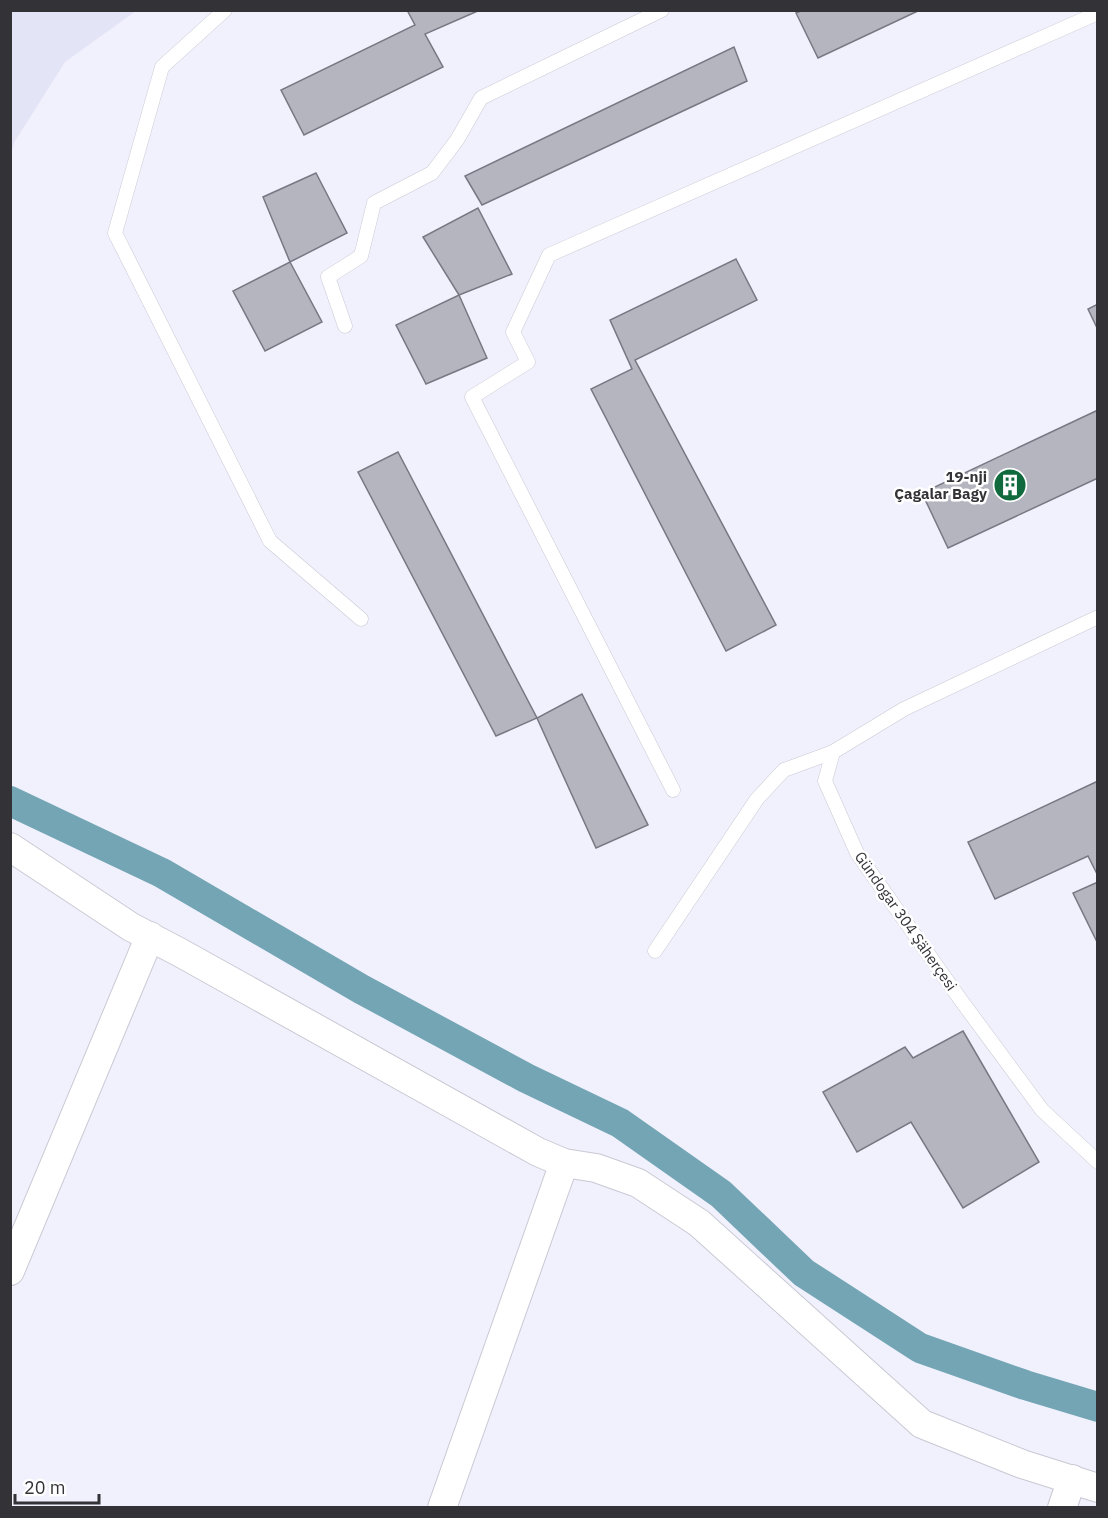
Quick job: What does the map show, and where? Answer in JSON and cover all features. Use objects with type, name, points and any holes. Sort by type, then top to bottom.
[{"type":"street","points":[[10,847],[131,927],[538,1152],[564,1162],[596,1168],[638,1183],[699,1223],[922,1424],[1022,1464],[1085,1483],[1062,1508]]},
{"type":"street","points":[[10,1270],[150,936]]},
{"type":"street","points":[[442,1508],[564,1162]]},
{"type":"lane","points":[[225,10],[162,67],[116,232],[270,541],[361,619]]},
{"type":"lane","points":[[345,327],[328,278],[361,256],[374,203],[432,173],[457,141],[481,98],[662,10]]},
{"type":"lane","points":[[673,790],[472,397],[528,362],[513,332],[549,255],[1098,13]]},
{"type":"lane","points":[[655,951],[757,798],[783,770],[833,752],[904,709],[1098,617]]},
{"type":"lane","name":"Gündogar 304 Şäherçesi","points":[[833,752],[825,781],[857,853],[1042,1110],[1098,1162]]},
{"type":"shaded area","points":[[11,10],[136,11],[65,62],[15,141],[11,153]]},
{"type":"building","points":[[407,10],[480,10],[425,34],[443,67],[304,135],[281,90],[415,25]]},
{"type":"building","points":[[803,10],[920,10],[818,58],[796,13]]},
{"type":"building","points":[[734,47],[747,81],[482,205],[465,176]]},
{"type":"building","points":[[316,173],[347,233],[290,262],[263,197]]},
{"type":"building","points":[[478,208],[512,274],[459,295],[423,237]]},
{"type":"building","points":[[736,259],[757,300],[635,360],[776,625],[726,651],[591,389],[632,369],[610,320]]},
{"type":"building","points":[[290,262],[322,322],[265,351],[233,291]]},
{"type":"building","points":[[459,295],[487,358],[426,384],[396,325]]},
{"type":"building","points":[[1098,304],[1098,330],[1088,309]]},
{"type":"building","name":"19-nji Çagalar Bagy","points":[[1098,410],[1098,478],[948,548],[922,493]]},
{"type":"building","points":[[398,452],[537,718],[496,736],[358,472]]},
{"type":"building","points":[[582,694],[648,825],[596,848],[537,718]]},
{"type":"building","points":[[1098,781],[1098,876],[1088,856],[995,899],[968,842]]},
{"type":"building","points":[[1098,882],[1098,944],[1073,893]]},
{"type":"building","points":[[963,1031],[1039,1162],[963,1208],[911,1122],[857,1152],[823,1092],[905,1047],[913,1058]]},
{"type":"waterway","points":[[10,801],[162,873],[361,989],[526,1078],[620,1123],[721,1194],[804,1273],[920,1348],[1025,1385],[1098,1407]]},
{"type":"place","name":"19-nji Çagalar Bagy","points":[[1010,485]]}]
